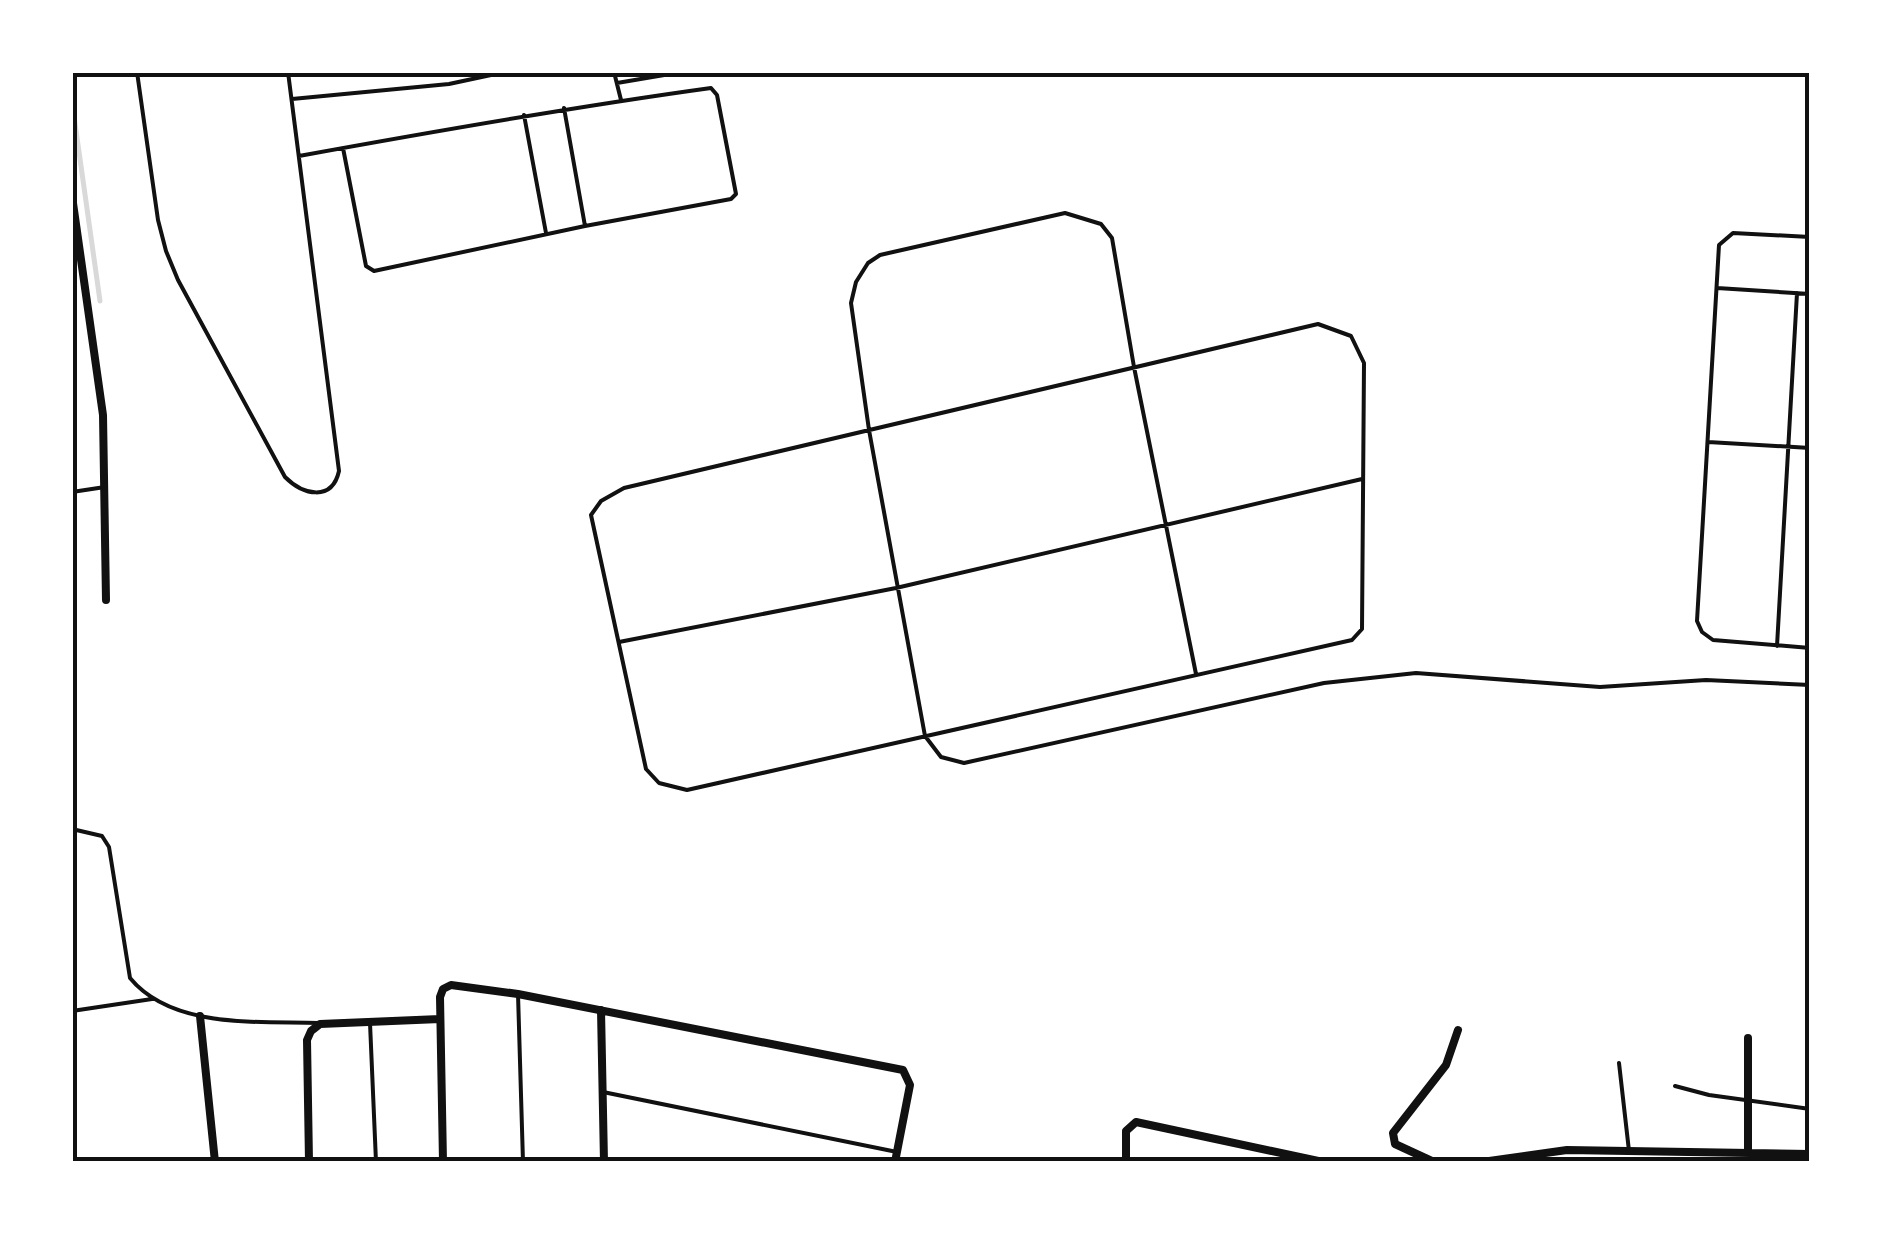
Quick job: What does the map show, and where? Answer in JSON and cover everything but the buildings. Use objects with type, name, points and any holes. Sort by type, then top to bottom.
[{"type":"street","points":[[72,196],[103,415],[106,600]]},
{"type":"street","points":[[443,1162],[440,997],[450,985],[518,994],[903,1070],[910,1086],[896,1157]]},
{"type":"street","points":[[600,1010],[604,1162]]},
{"type":"street","points":[[200,1016],[215,1162]]},
{"type":"street","points":[[308,1162],[307,1040],[311,1031],[320,1024],[440,1019]]},
{"type":"street","points":[[1434,1162],[1395,1144],[1393,1133],[1446,1065],[1458,1030]]},
{"type":"street","points":[[1748,1038],[1748,1152]]},
{"type":"street","points":[[1126,1162],[1126,1131],[1136,1122],[1324,1162]]},
{"type":"street","points":[[1482,1162],[1567,1150],[1810,1154]]},
{"type":"lane","points":[[137,72],[158,220],[178,280],[285,478],[306,493],[318,493],[336,482],[338,471],[288,72]]},
{"type":"lane","points":[[292,99],[449,84],[506,72]]},
{"type":"lane","points":[[614,72],[622,100]]},
{"type":"lane","points":[[617,83],[682,72]]},
{"type":"lane","points":[[299,156],[524,115],[564,108],[710,88],[714,90],[736,194],[731,199],[374,272],[366,266],[343,148]]},
{"type":"lane","points":[[564,108],[586,226]]},
{"type":"lane","points":[[524,115],[546,234]]},
{"type":"lane","points":[[1196,674],[1112,238],[1101,224],[1066,213],[880,255],[868,263],[856,282],[851,303],[869,430],[925,736],[941,758],[964,763],[1324,683],[1416,673],[1600,686],[1706,680],[1810,686]]},
{"type":"lane","points":[[1810,237],[1734,233],[1719,245],[1697,621],[1702,632],[1713,640],[1810,648]]},
{"type":"lane","points":[[1717,288],[1810,294]]},
{"type":"lane","points":[[1777,646],[1797,293]]},
{"type":"lane","points":[[1318,324],[1351,336],[1364,363],[1359,636],[687,790],[660,784],[646,769],[591,516],[600,501],[624,488],[1134,367],[1318,324]]},
{"type":"lane","points":[[1708,442],[1810,448]]},
{"type":"lane","points":[[619,642],[896,588],[1362,479]]},
{"type":"lane","points":[[72,492],[106,487]]},
{"type":"lane","points":[[72,830],[102,836],[110,848],[130,978],[152,999],[200,1016],[320,1024]]},
{"type":"lane","points":[[518,994],[523,1162]]},
{"type":"lane","points":[[72,1011],[152,999]]},
{"type":"lane","points":[[370,1022],[376,1162]]},
{"type":"lane","points":[[1619,1063],[1629,1151]]},
{"type":"lane","points":[[1675,1086],[1749,1102],[1810,1109]]},
{"type":"lane","points":[[602,1092],[896,1157]]},
{"type":"waterway","points":[[72,102],[100,301]]}]
